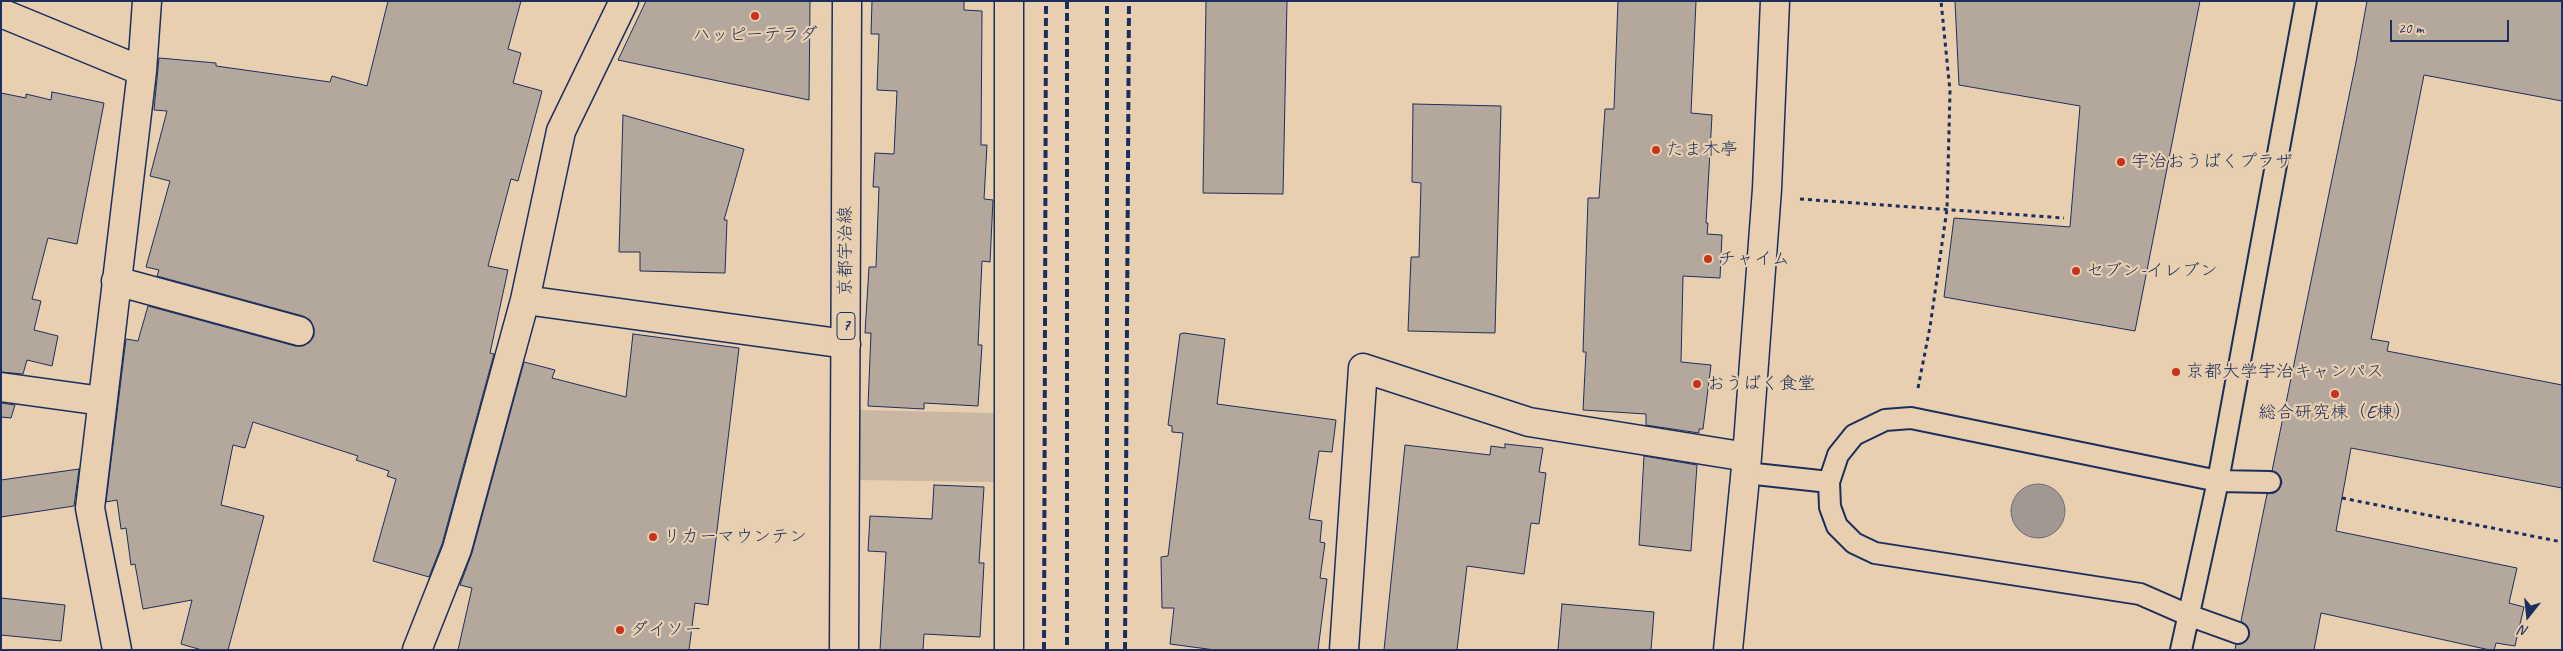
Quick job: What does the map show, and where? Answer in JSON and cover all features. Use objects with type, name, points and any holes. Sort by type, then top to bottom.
[{"type":"street","points":[[117,650],[90,508],[142,71],[147,1]]},
{"type":"street","points":[[417,650],[457,549],[525,300],[561,131],[624,1]]},
{"type":"street","name":"京都宇治線","points":[[844,650],[846,1]]},
{"type":"street","points":[[1009,1],[1009,650]]},
{"type":"street","points":[[1728,650],[1746,465],[1766,188],[1775,1]]},
{"type":"street","points":[[1,13],[142,71]]},
{"type":"street","points":[[116,281],[298,331]]},
{"type":"street","points":[[525,300],[846,344]]},
{"type":"street","points":[[1344,650],[1363,368],[1529,422],[1746,465]]},
{"type":"street","points":[[1,387],[102,401]]},
{"type":"lane","points":[[2181,650],[2218,481],[2306,1]]},
{"type":"lane","points":[[2238,633],[2188,615],[2140,594],[1875,552],[1854,543],[1837,526],[1830,507],[1829,482],[1838,456],[1854,435],[1885,420],[1911,418],[2218,481],[2270,482]]},
{"type":"lane","points":[[1746,465],[1829,482]]},
{"type":"path","points":[[1911,418],[1930,327],[1947,209],[1950,91],[1941,1]]},
{"type":"path","points":[[1805,201],[2064,218]]},
{"type":"path","points":[[2342,498],[2562,542]]},
{"type":"shaded area","points":[[856,410],[995,413],[994,482],[855,480]]},
{"type":"shaded area","points":[[2038,484],[2048,486],[2057,492],[2063,501],[2065,511],[2063,521],[2057,530],[2048,536],[2038,538],[2028,536],[2019,530],[2013,521],[2011,511],[2013,501],[2019,492],[2028,486]]},
{"type":"building","points":[[388,1],[521,1],[508,49],[521,53],[513,83],[542,91],[518,181],[511,179],[488,266],[508,270],[490,353],[494,354],[442,544],[429,577],[373,561],[396,479],[387,476],[389,471],[356,460],[358,456],[253,422],[245,448],[233,445],[221,505],[264,516],[228,650],[202,650],[181,644],[192,600],[143,609],[135,564],[131,565],[126,528],[121,529],[117,500],[106,502],[126,339],[138,341],[148,306],[295,346],[303,346],[310,342],[314,336],[314,328],[310,320],[303,316],[157,276],[159,270],[146,267],[170,181],[150,176],[167,111],[154,110],[159,58],[216,63],[216,66],[330,82],[332,76],[367,86]]},
{"type":"building","points":[[646,1],[810,1],[809,100],[618,60]]},
{"type":"building","points":[[872,1],[964,1],[964,10],[982,11],[981,145],[987,145],[984,199],[993,200],[990,262],[982,261],[978,345],[982,345],[978,406],[924,403],[924,409],[868,406],[871,333],[865,333],[869,267],[876,267],[879,187],[873,187],[875,153],[894,154],[897,91],[877,90],[879,34],[871,34]]},
{"type":"building","points":[[1206,1],[1287,1],[1283,194],[1203,193]]},
{"type":"building","points":[[1618,1],[1696,1],[1691,113],[1712,115],[1706,223],[1708,223],[1707,234],[1722,235],[1720,278],[1683,276],[1681,362],[1711,365],[1703,429],[1699,429],[1699,433],[1646,425],[1646,414],[1583,410],[1586,352],[1583,352],[1588,198],[1599,198],[1605,109],[1614,109]]},
{"type":"building","name":"宇治おうばくプラザ","points":[[1955,1],[2200,1],[2135,331],[1944,297],[1954,218],[2070,227],[2080,106],[1959,85]]},
{"type":"building","points":[[2367,1],[2562,1],[2562,101],[2424,75],[2371,339],[2389,342],[2387,351],[2562,385],[2562,488],[2351,448],[2336,531],[2517,568],[2509,603],[2524,607],[2515,646],[2496,643],[2494,650],[2490,650],[2321,613],[2314,650],[2235,650],[2236,644],[2245,642],[2249,637],[2247,626],[2241,621],[2267,494],[2276,492],[2282,483],[2280,476],[2272,471]]},
{"type":"building","points":[[52,92],[104,103],[77,244],[48,238],[32,299],[41,301],[34,330],[58,336],[52,366],[27,360],[23,374],[1,372],[1,93],[26,98],[26,94],[51,100]]},
{"type":"building","points":[[1413,104],[1501,106],[1495,333],[1408,331],[1411,257],[1419,257],[1421,183],[1412,182]]},
{"type":"building","points":[[623,115],[744,149],[724,220],[727,220],[725,273],[640,271],[640,252],[619,252]]},
{"type":"building","points":[[633,334],[739,348],[708,605],[695,603],[689,650],[458,650],[472,588],[460,585],[472,553],[524,362],[555,370],[552,378],[626,397]]},
{"type":"building","points":[[1180,334],[1225,339],[1217,404],[1336,420],[1332,452],[1319,451],[1309,519],[1322,521],[1320,542],[1325,543],[1320,578],[1327,579],[1318,650],[1215,650],[1170,644],[1174,608],[1162,608],[1161,557],[1168,556],[1183,433],[1172,432],[1172,426],[1168,425]]},
{"type":"building","points":[[1,403],[15,405],[11,418],[1,417]]},
{"type":"building","points":[[1505,444],[1543,448],[1539,472],[1546,473],[1539,524],[1531,523],[1524,574],[1467,566],[1457,650],[1384,650],[1405,445],[1490,455],[1491,446],[1505,448]]},
{"type":"building","points":[[1644,456],[1697,465],[1691,551],[1639,545]]},
{"type":"building","points":[[79,469],[74,506],[1,517],[1,480]]},
{"type":"building","points":[[934,485],[984,487],[979,563],[984,563],[980,637],[924,634],[923,650],[880,650],[886,552],[868,551],[870,516],[932,519]]},
{"type":"building","points":[[1,598],[65,605],[61,641],[1,635]]},
{"type":"building","points":[[1562,604],[1654,612],[1651,650],[1558,650]]},
{"type":"railway","points":[[1044,650],[1046,1]]},
{"type":"railway","points":[[1067,1],[1067,650]]},
{"type":"railway","points":[[1107,1],[1107,650]]},
{"type":"railway","points":[[1125,650],[1129,1]]},
{"type":"place","name":"ハッピーテラダ","points":[[755,16]]},
{"type":"place","name":"たま木亭","points":[[1656,150]]},
{"type":"place","name":"宇治おうばくプラザ","points":[[2121,162]]},
{"type":"place","name":"チャイム","points":[[1708,259]]},
{"type":"place","name":"セブン-イレブン","points":[[2076,271]]},
{"type":"place","name":"京都大学宇治キャンパス","points":[[2176,372]]},
{"type":"place","name":"おうばく食堂","points":[[1697,384]]},
{"type":"place","name":"総合研究棟（E棟）","points":[[2335,394]]},
{"type":"place","name":"リカーマウンテン","points":[[653,537]]},
{"type":"place","name":"ダイソー","points":[[620,630]]}]
